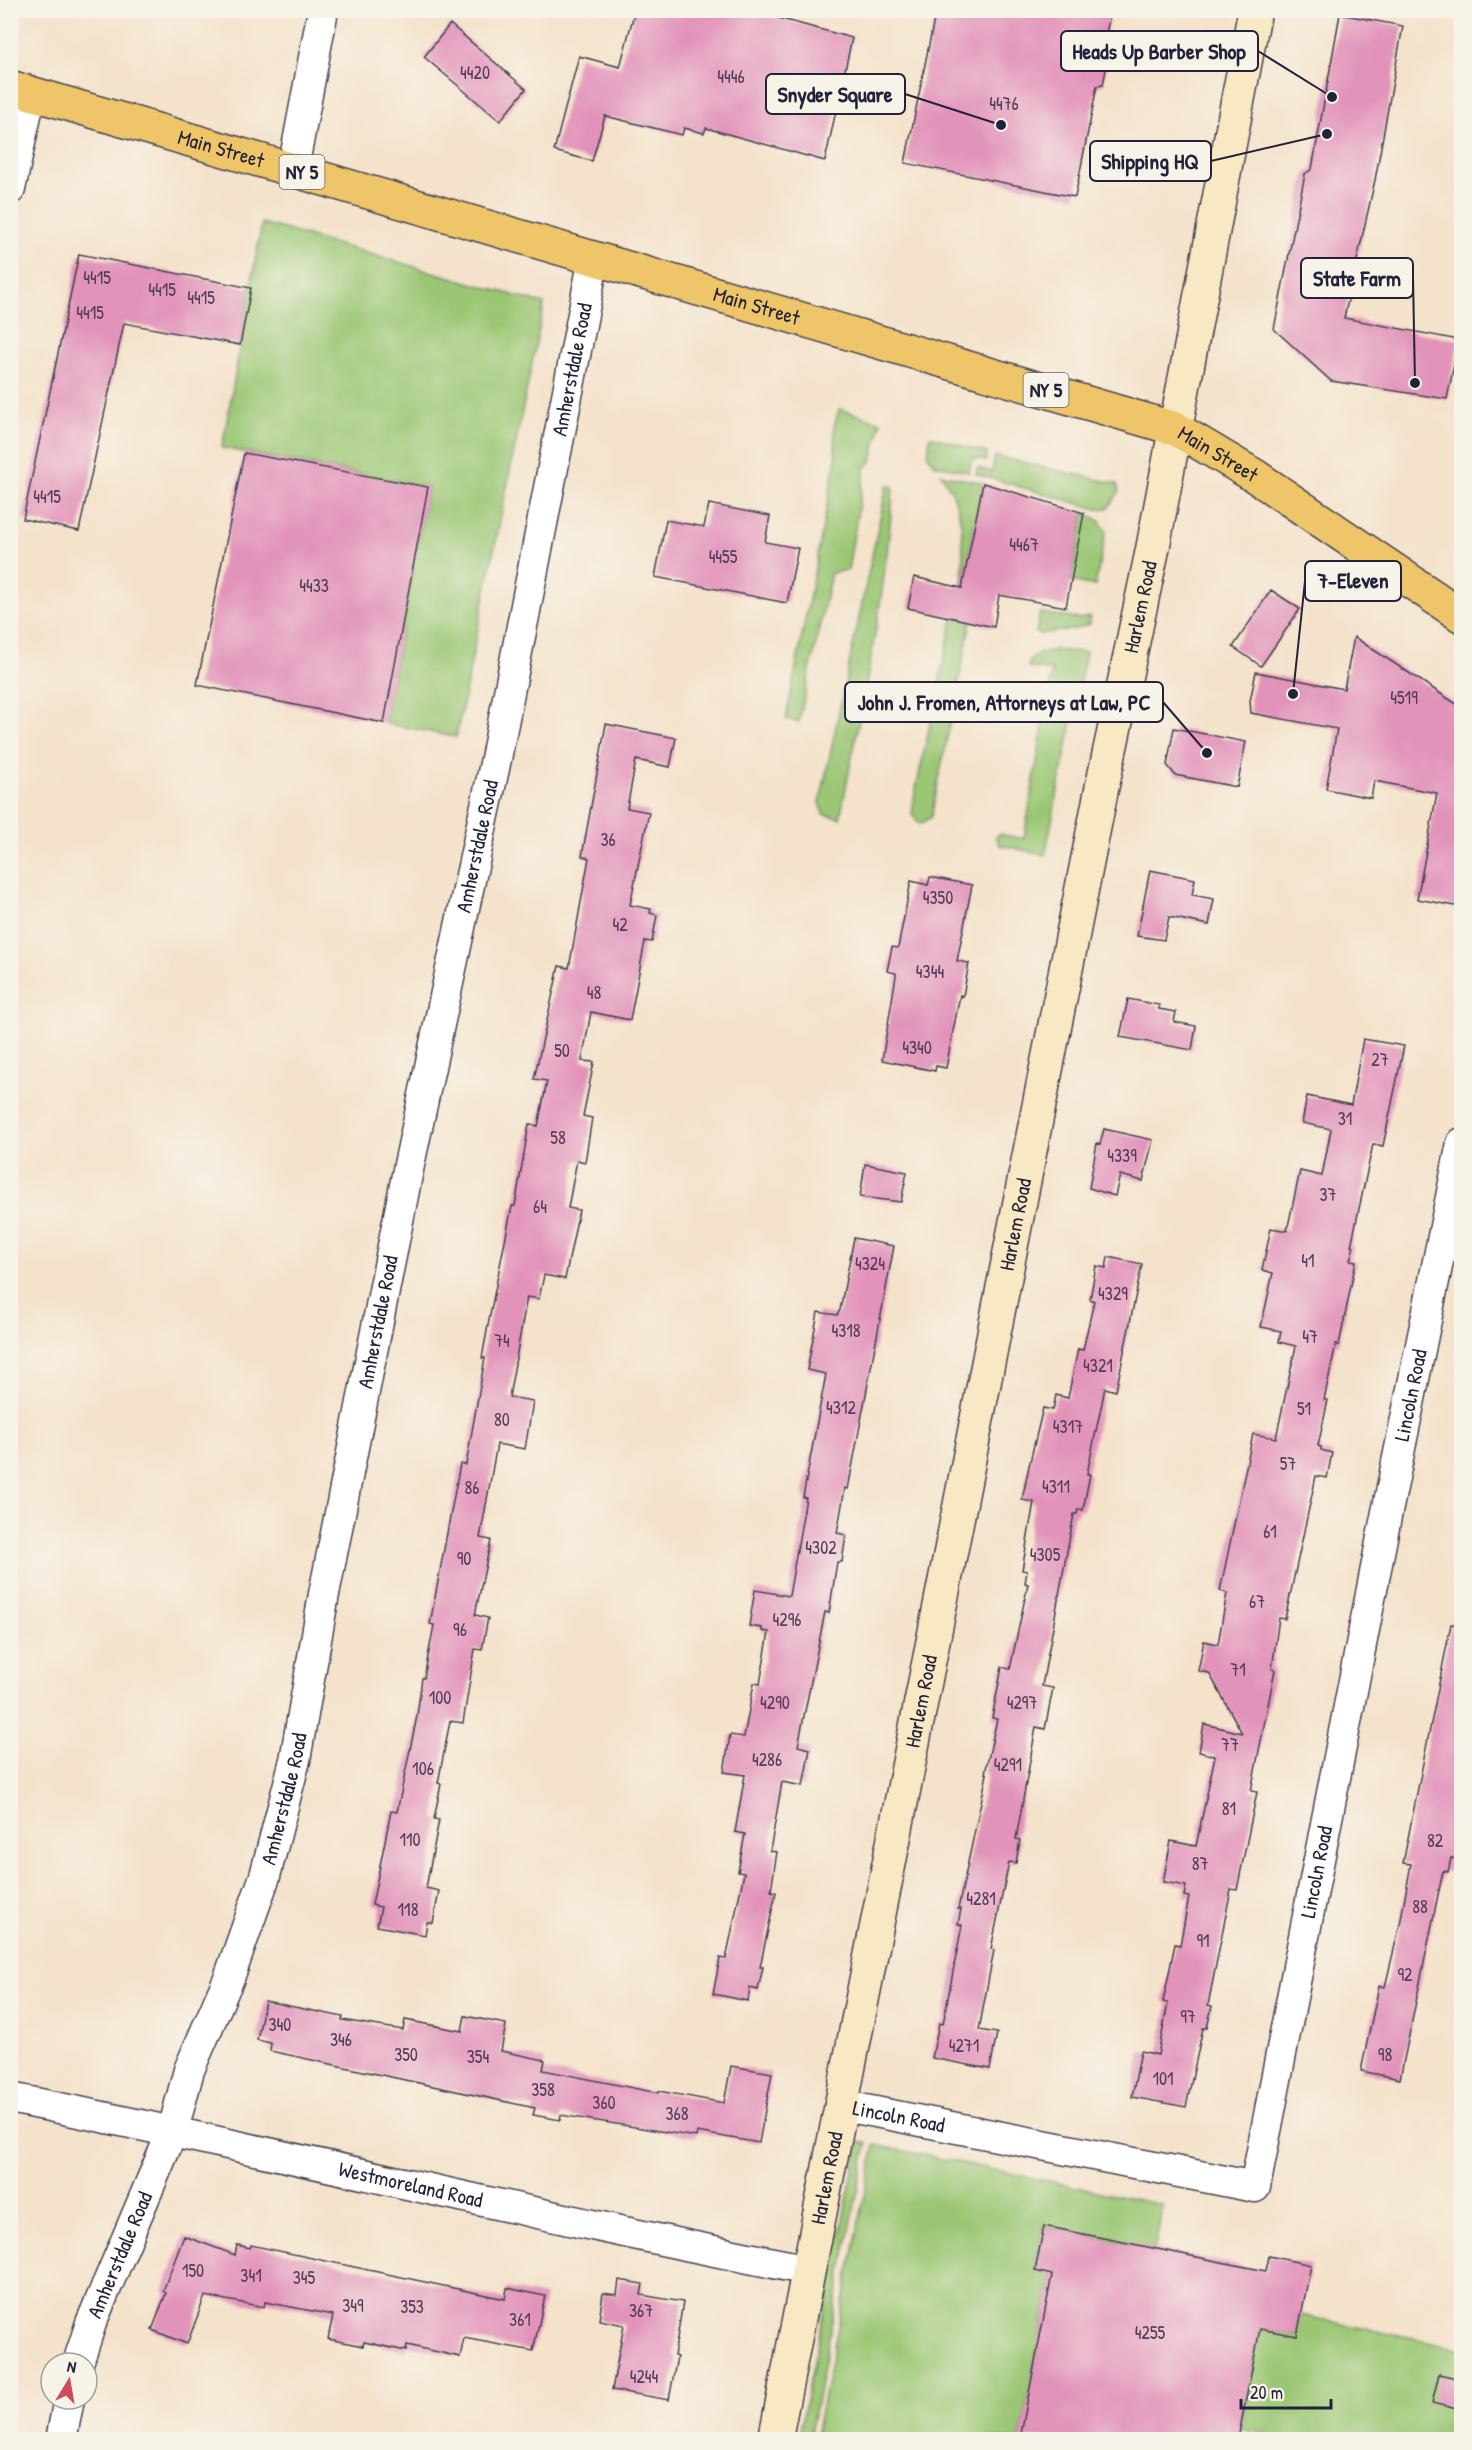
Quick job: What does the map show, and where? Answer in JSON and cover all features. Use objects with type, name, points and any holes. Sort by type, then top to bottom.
[{"type":"main road","name":"Harlem Road","points":[[775,2439],[1101,792],[1176,429],[1255,10]]},
{"type":"main road","name":"Main Street","points":[[20,89],[1176,429],[1255,476],[1461,616]]},
{"type":"street","points":[[293,169],[323,10]]},
{"type":"street","points":[[10,189],[20,89]]},
{"type":"street","name":"Amherstdale Road","points":[[82,2351],[91,2323],[173,2130],[189,2070],[229,1978],[265,1876],[295,1760],[324,1594],[405,1188],[496,759],[594,258]]},
{"type":"street","name":"Lincoln Road","points":[[840,2105],[1255,2187],[1461,1143]]},
{"type":"street","name":"Westmoreland Road","points":[[10,2098],[173,2130],[678,2244],[809,2270]]},
{"type":"street","points":[[61,2439],[67,2411]]},
{"type":"green space","points":[[262,223],[544,304],[456,737],[384,723],[428,487],[222,448]]},
{"type":"green space","points":[[839,409],[881,422],[872,460],[865,468],[848,570],[831,573],[799,722],[786,719],[836,459],[834,427]]},
{"type":"green space","points":[[930,436],[987,453],[986,461],[972,458],[969,472],[934,464],[928,455]]},
{"type":"green space","points":[[995,456],[1117,484],[1119,492],[1108,508],[1097,509],[976,474],[978,468],[992,472]]},
{"type":"green space","points":[[941,474],[983,483],[962,588],[963,543],[960,520],[954,496]]},
{"type":"green space","points":[[887,485],[893,487],[885,570],[872,653],[840,818],[823,814],[820,802]]},
{"type":"green space","points":[[1084,513],[1099,520],[1106,531],[1095,586],[1071,581]]},
{"type":"green space","points":[[1040,613],[1079,619],[1090,617],[1090,624],[1076,629],[1039,634],[1036,632]]},
{"type":"green space","points":[[953,618],[971,621],[931,817],[920,824],[912,815],[914,798]]},
{"type":"green space","points":[[1055,650],[1086,652],[1045,855],[1000,845],[996,837],[999,834],[1024,839],[1052,671],[1028,667],[1030,660],[1039,653]]},
{"type":"green space","points":[[859,2142],[867,2143],[809,2439],[798,2439]]},
{"type":"green space","points":[[875,2145],[1163,2205],[1155,2248],[1044,2226],[1035,2271],[1052,2275],[1020,2439],[815,2440]]},
{"type":"green space","points":[[1301,2315],[1461,2349],[1461,2439],[1271,2440],[1271,2435],[1240,2429],[1260,2329],[1296,2336]]},
{"type":"building","points":[[635,10],[749,10],[852,38],[825,161],[706,128],[704,133],[684,128],[682,135],[605,116],[592,161],[554,151],[579,56],[620,67]]},
{"type":"building","points":[[936,10],[1111,10],[1104,43],[1111,44],[1103,85],[1097,86],[1075,197],[905,163]]},
{"type":"building","points":[[1340,14],[1403,26],[1375,180],[1344,318],[1459,340],[1447,399],[1331,381],[1274,329],[1305,174],[1312,169]]},
{"type":"building","points":[[450,24],[526,89],[500,121],[424,57]]},
{"type":"building","points":[[79,254],[251,288],[240,345],[124,323],[79,531],[23,519]]},
{"type":"building","points":[[244,453],[428,487],[384,723],[197,685]]},
{"type":"building","points":[[983,483],[1084,513],[1066,607],[999,595],[994,627],[908,608],[914,577],[962,588]]},
{"type":"building","points":[[709,504],[770,516],[765,542],[798,548],[787,603],[655,577],[666,520],[704,527]]},
{"type":"building","points":[[1271,590],[1300,609],[1261,666],[1233,647]]},
{"type":"building","points":[[1354,637],[1461,707],[1461,907],[1417,899],[1437,793],[1374,781],[1371,798],[1326,789],[1337,729],[1251,713],[1250,701],[1256,672],[1344,689]]},
{"type":"building","points":[[606,724],[676,738],[670,767],[636,760],[627,808],[649,812],[630,905],[651,909],[650,913],[657,915],[652,942],[645,941],[630,1020],[591,1012],[582,1061],[594,1062],[583,1116],[592,1118],[585,1162],[577,1160],[568,1208],[579,1210],[565,1279],[544,1275],[539,1299],[527,1297],[509,1397],[533,1401],[525,1449],[497,1444],[480,1538],[491,1540],[475,1615],[488,1618],[482,1650],[475,1649],[463,1723],[450,1721],[438,1783],[441,1784],[434,1819],[439,1820],[426,1888],[439,1891],[433,1923],[427,1922],[425,1935],[377,1926],[381,1907],[372,1905],[391,1811],[397,1812],[417,1716],[422,1678],[424,1678],[434,1625],[430,1624],[460,1464],[466,1465],[485,1358],[482,1358],[489,1320],[512,1206],[515,1206],[529,1124],[538,1126],[547,1081],[534,1079],[559,966],[569,968],[589,858],[582,856]]},
{"type":"building","points":[[1174,728],[1246,742],[1237,787],[1175,775],[1167,765]]},
{"type":"building","points":[[1150,870],[1195,879],[1192,895],[1214,899],[1209,925],[1169,917],[1164,940],[1137,936]]},
{"type":"building","points":[[930,877],[972,885],[957,961],[969,963],[963,996],[960,995],[946,1068],[936,1066],[935,1071],[882,1060],[896,976],[896,973],[887,971],[892,947],[898,948],[911,881],[928,885]]},
{"type":"building","points":[[1128,999],[1159,1005],[1159,1009],[1176,1012],[1174,1022],[1196,1026],[1192,1050],[1120,1037]]},
{"type":"building","points":[[1363,1039],[1404,1046],[1383,1146],[1373,1144],[1351,1246],[1354,1246],[1350,1260],[1356,1261],[1339,1345],[1336,1344],[1324,1400],[1328,1400],[1318,1446],[1321,1450],[1332,1453],[1327,1478],[1316,1476],[1285,1619],[1279,1618],[1272,1669],[1275,1670],[1251,1791],[1257,1792],[1237,1890],[1231,1889],[1208,2005],[1212,2006],[1207,2028],[1203,2028],[1186,2107],[1132,2097],[1141,2051],[1158,2055],[1168,2003],[1163,2002],[1175,1944],[1180,1945],[1189,1897],[1184,1896],[1186,1886],[1163,1882],[1171,1841],[1196,1846],[1215,1756],[1199,1752],[1204,1724],[1242,1733],[1209,1673],[1198,1671],[1204,1641],[1218,1644],[1227,1593],[1220,1591],[1253,1434],[1276,1438],[1296,1346],[1279,1342],[1281,1331],[1261,1327],[1273,1273],[1262,1270],[1271,1228],[1287,1231],[1300,1171],[1322,1176],[1331,1129],[1302,1123],[1307,1096],[1351,1105]]},
{"type":"building","points":[[1104,1129],[1153,1140],[1143,1181],[1120,1175],[1115,1196],[1089,1188],[1097,1143],[1100,1144]]},
{"type":"building","points":[[865,1164],[907,1172],[901,1202],[860,1197]]},
{"type":"building","points":[[854,1238],[894,1246],[848,1489],[845,1488],[837,1533],[846,1535],[842,1562],[837,1562],[829,1613],[825,1612],[798,1746],[810,1749],[803,1786],[782,1782],[770,1851],[777,1852],[771,1891],[776,1892],[760,1967],[763,1967],[758,1990],[750,1988],[748,2001],[713,1994],[720,1958],[726,1959],[744,1873],[738,1872],[745,1834],[735,1832],[745,1775],[724,1772],[730,1735],[744,1737],[754,1683],[760,1684],[769,1632],[762,1631],[762,1628],[749,1626],[755,1590],[789,1596],[806,1498],[803,1497],[826,1374],[807,1370],[818,1312],[837,1315],[840,1310]]},
{"type":"building","points":[[1108,1257],[1142,1264],[1116,1391],[1105,1388],[1087,1474],[1090,1474],[1083,1510],[1078,1509],[1077,1514],[1074,1514],[1042,1686],[1053,1688],[1045,1729],[1036,1727],[1016,1839],[1020,1840],[1016,1863],[1009,1862],[991,1949],[994,1950],[979,2030],[997,2033],[990,2069],[932,2058],[939,2023],[943,2024],[962,1925],[958,1924],[961,1909],[958,1909],[997,1719],[992,1718],[1002,1667],[1010,1669],[1028,1584],[1025,1583],[1027,1571],[1022,1570],[1034,1502],[1022,1500],[1029,1466],[1043,1408],[1053,1410],[1056,1395],[1068,1398],[1078,1349],[1083,1350],[1094,1301],[1090,1299],[1096,1266],[1106,1268]]},
{"type":"building","points":[[1451,1624],[1461,1625],[1461,1860],[1451,1858],[1448,1872],[1443,1871],[1400,2079],[1361,2071],[1379,1986],[1385,1987],[1400,1924],[1411,1864],[1403,1863]]},
{"type":"building","points":[[265,2001],[343,2017],[342,2020],[403,2030],[405,2020],[462,2031],[465,2016],[506,2024],[501,2051],[545,2060],[543,2070],[658,2093],[659,2091],[724,2103],[731,2066],[772,2073],[759,2143],[697,2132],[696,2137],[561,2115],[560,2120],[533,2115],[535,2108],[270,2051],[271,2043],[257,2040]]},
{"type":"building","points":[[1044,2226],[1266,2271],[1269,2256],[1311,2265],[1297,2336],[1260,2329],[1238,2439],[1020,2439],[1052,2275],[1035,2271]]},
{"type":"building","points":[[184,2236],[235,2255],[237,2245],[250,2248],[251,2245],[505,2299],[507,2288],[545,2296],[533,2351],[464,2338],[460,2357],[407,2345],[406,2351],[364,2342],[363,2346],[328,2339],[333,2315],[265,2302],[264,2307],[205,2296],[187,2344],[152,2330],[166,2293],[163,2291]]},
{"type":"building","points":[[619,2280],[643,2284],[641,2295],[683,2302],[674,2356],[677,2357],[669,2400],[612,2390],[624,2325],[599,2320],[603,2293],[617,2295]]},
{"type":"building","points":[[1439,2374],[1461,2379],[1461,2410],[1432,2403]]},
{"type":"place","name":"Heads Up Barber Shop","points":[[1332,97]]},
{"type":"place","name":"Snyder Square","points":[[1001,125]]},
{"type":"place","name":"Shipping HQ","points":[[1327,134]]},
{"type":"place","name":"State Farm","points":[[1415,383]]},
{"type":"place","name":"7-Eleven","points":[[1293,694]]},
{"type":"place","name":"John J. Fromen, Attorneys at Law, PC","points":[[1207,753]]}]
